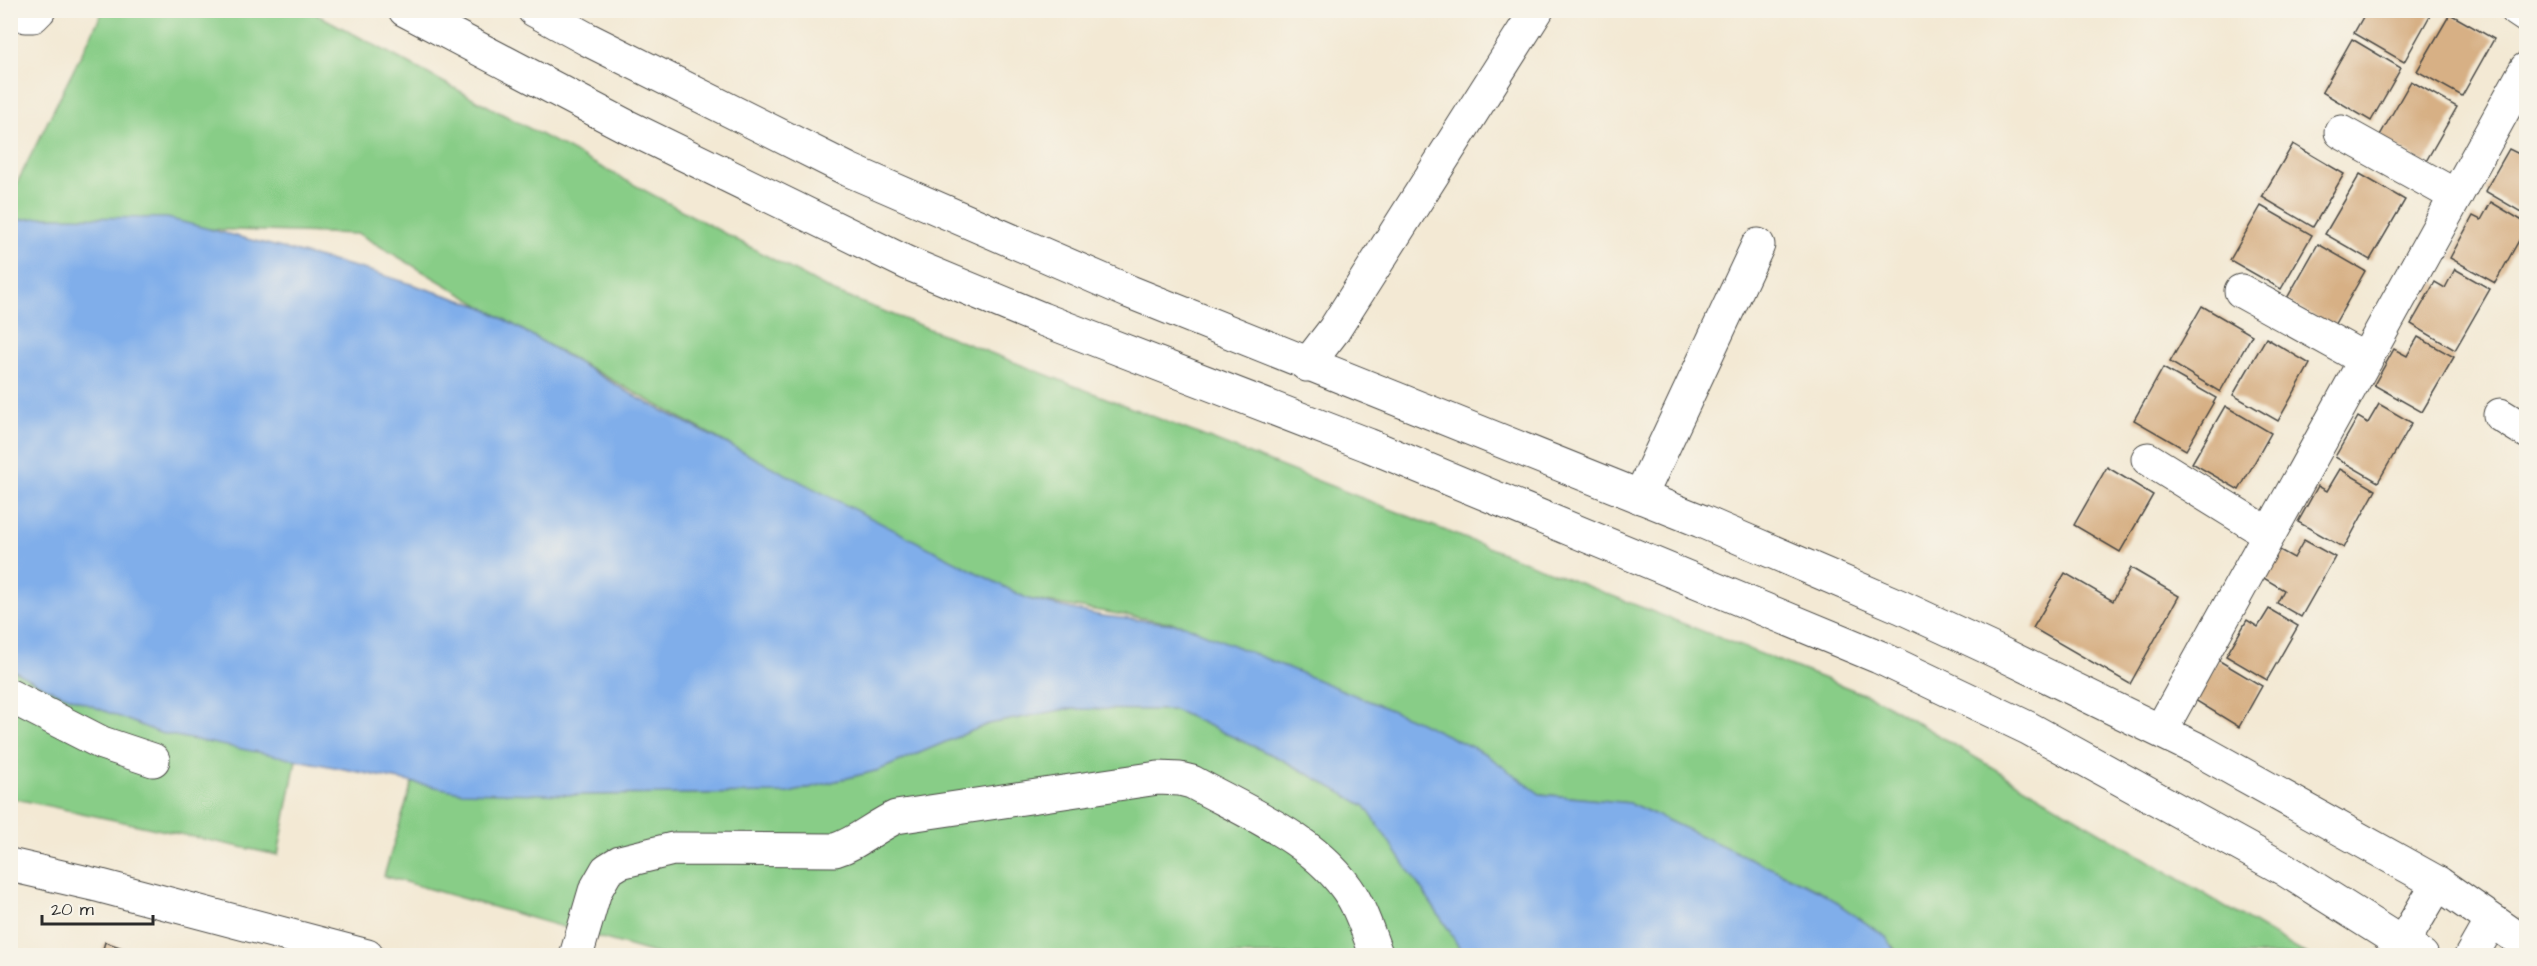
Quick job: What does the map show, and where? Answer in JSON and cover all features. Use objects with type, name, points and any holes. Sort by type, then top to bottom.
[{"type":"street","points":[[18,10],[26,16],[33,16],[39,10]]},
{"type":"street","points":[[405,10],[626,126],[907,263],[1042,319],[1368,445],[1879,657],[2028,728],[2284,869],[2407,951],[2438,883]]},
{"type":"street","points":[[534,10],[587,39],[849,170],[1130,292],[1640,497],[1901,607],[2161,730],[2438,883],[2526,944]]},
{"type":"street","points":[[1307,365],[1334,330],[1537,10]]},
{"type":"street","points":[[2517,10],[2526,16]]},
{"type":"street","points":[[2161,730],[2526,69]]},
{"type":"street","points":[[2341,132],[2456,196]]},
{"type":"street","points":[[1640,497],[1758,245]]},
{"type":"street","points":[[2241,291],[2366,360]]},
{"type":"street","points":[[2148,459],[2269,534]]},
{"type":"street","points":[[10,696],[102,743],[153,760]]},
{"type":"street","points":[[576,956],[595,891],[607,870],[620,862],[672,849],[835,850],[850,846],[881,824],[896,817],[1158,778],[1180,778],[1192,782],[1288,835],[1326,863],[1352,897],[1377,956]]},
{"type":"street","points":[[10,866],[101,886],[304,948],[367,956]]},
{"type":"street","points":[[2471,956],[2491,921]]},
{"type":"green space","points":[[103,11],[311,11],[832,291],[1879,700],[2307,955],[1899,955],[1886,937],[1818,890],[1630,803],[1540,794],[1184,625],[1028,599],[790,478],[550,346],[359,234],[11,223],[10,197]]},
{"type":"green space","points":[[10,654],[296,760],[278,855],[11,798]]},
{"type":"green space","points":[[1066,709],[1175,710],[1283,760],[1366,806],[1449,930],[1463,955],[661,955],[384,876],[412,783],[577,795],[789,793],[879,770],[988,724]]},
{"type":"water","points":[[45,217],[167,218],[370,271],[483,307],[640,399],[1028,599],[1102,616],[1184,625],[1415,720],[1484,753],[1540,794],[1630,803],[1818,890],[1886,937],[1897,955],[1463,955],[1449,930],[1365,806],[1283,760],[1175,710],[1066,709],[988,724],[879,770],[789,793],[577,795],[461,792],[160,733],[44,687],[11,669],[11,221]]},
{"type":"building","points":[[2367,10],[2430,10],[2432,12],[2404,62],[2354,33]]},
{"type":"building","points":[[2450,14],[2494,39],[2462,96],[2417,71]]},
{"type":"building","points":[[2352,39],[2401,68],[2371,121],[2322,92]]},
{"type":"building","points":[[2411,81],[2457,107],[2425,163],[2379,137]]},
{"type":"building","points":[[2526,140],[2526,215],[2485,191],[2509,149],[2519,154]]},
{"type":"building","points":[[2293,144],[2344,174],[2313,227],[2262,197]]},
{"type":"building","points":[[2360,174],[2405,200],[2370,260],[2325,234]]},
{"type":"building","points":[[2491,202],[2526,223],[2526,228],[2495,283],[2450,258],[2473,216],[2481,220]]},
{"type":"building","points":[[2261,206],[2312,235],[2281,289],[2230,260]]},
{"type":"building","points":[[2318,244],[2365,271],[2333,327],[2286,300]]},
{"type":"building","points":[[2455,269],[2490,289],[2455,350],[2411,324],[2435,282],[2445,288]]},
{"type":"building","points":[[2202,306],[2252,335],[2220,392],[2170,362]]},
{"type":"building","points":[[2418,337],[2454,357],[2422,412],[2374,385],[2394,349],[2407,356]]},
{"type":"building","points":[[2266,338],[2310,364],[2278,421],[2233,395]]},
{"type":"building","points":[[2163,368],[2216,398],[2186,450],[2134,420]]},
{"type":"building","points":[[2379,404],[2412,423],[2378,482],[2335,457],[2358,417],[2368,423]]},
{"type":"building","points":[[2225,406],[2271,433],[2239,490],[2192,463]]},
{"type":"building","points":[[2107,467],[2153,495],[2120,552],[2074,525]]},
{"type":"building","points":[[2340,469],[2376,490],[2344,548],[2298,522],[2318,486],[2327,491]]},
{"type":"building","points":[[2304,540],[2335,557],[2301,617],[2277,603],[2284,590],[2262,577],[2278,549],[2294,558]]},
{"type":"building","points":[[2131,568],[2179,596],[2130,684],[2033,628],[2065,573],[2113,601]]},
{"type":"building","points":[[2269,609],[2298,626],[2267,680],[2226,656],[2247,620],[2258,627]]},
{"type":"building","points":[[2218,660],[2262,686],[2239,727],[2195,700]]},
{"type":"building","points":[[105,942],[143,955],[143,956],[101,956]]}]
